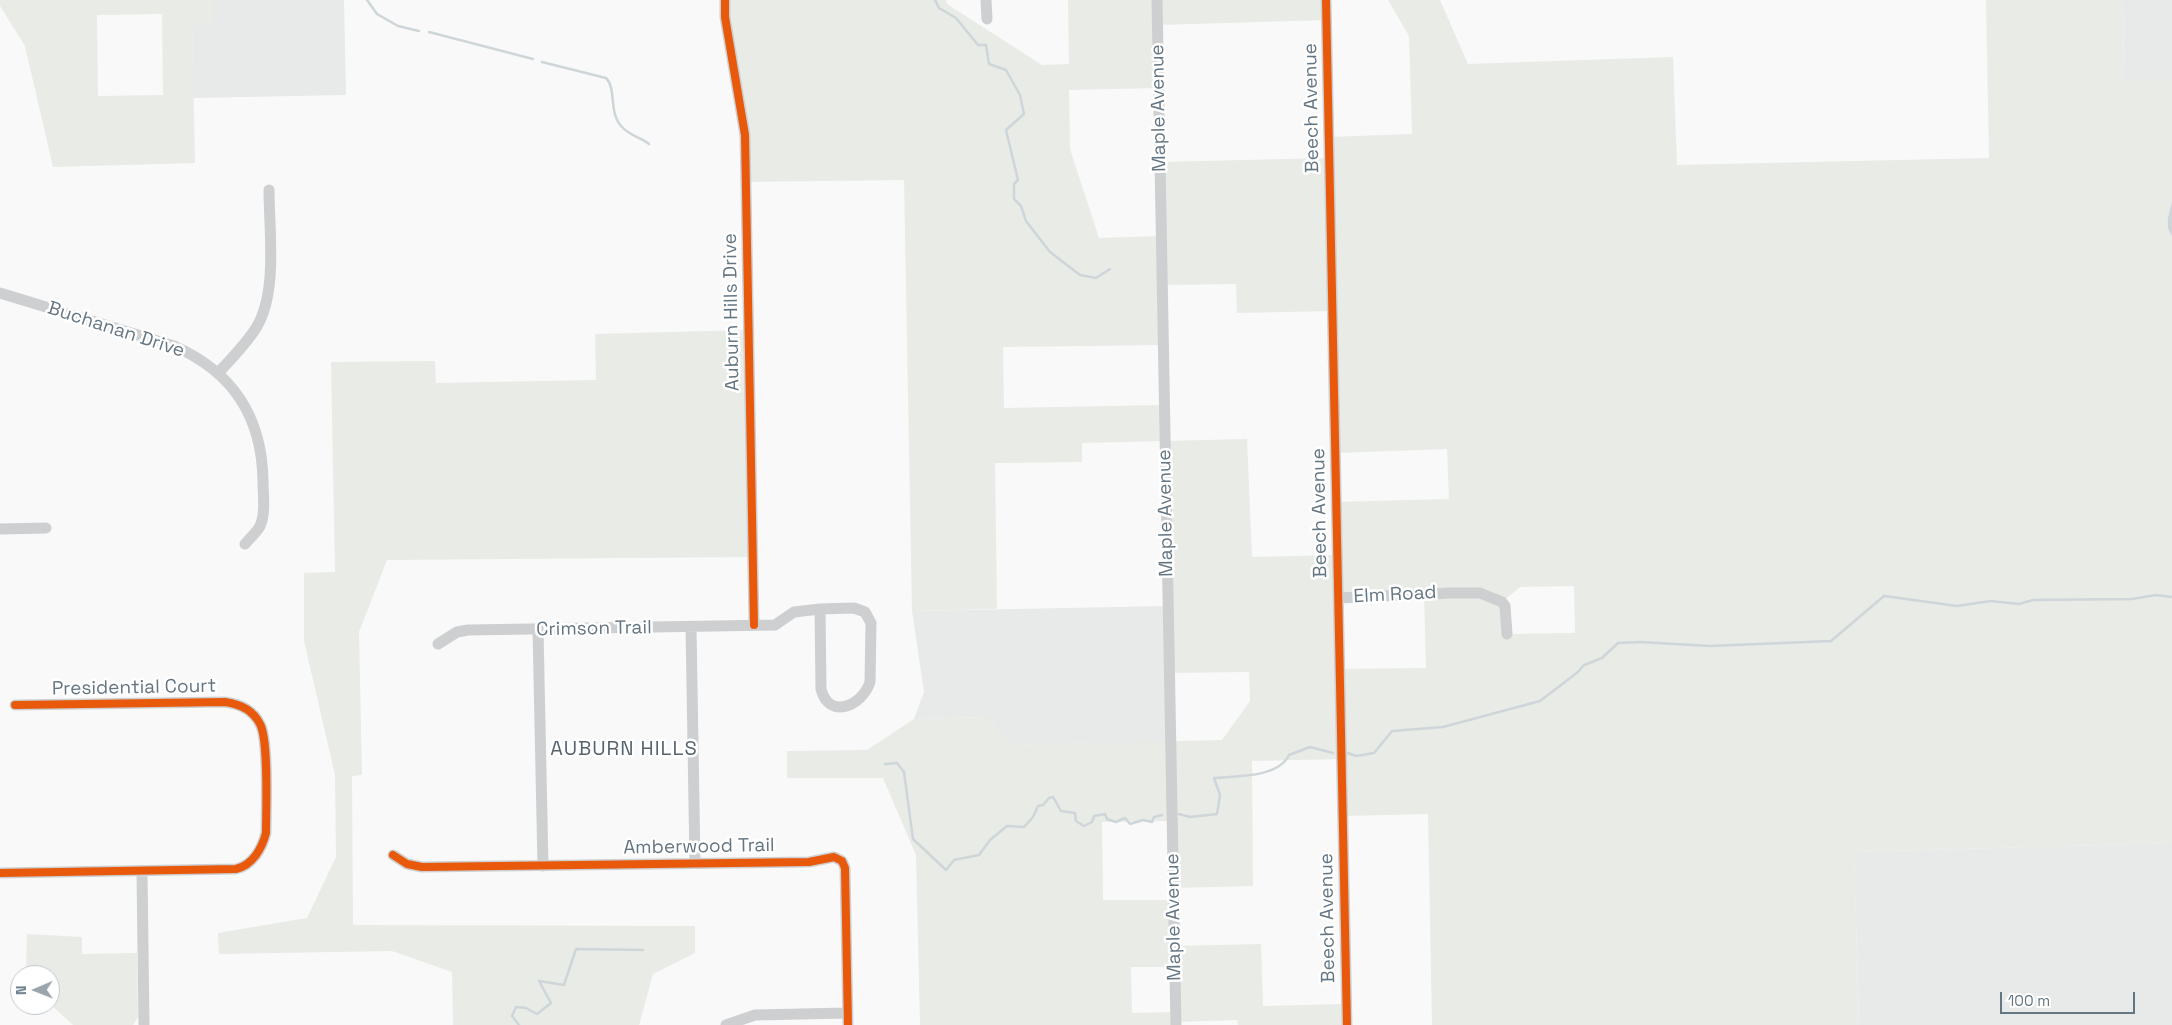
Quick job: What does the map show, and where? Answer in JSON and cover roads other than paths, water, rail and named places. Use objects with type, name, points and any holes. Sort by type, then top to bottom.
[{"type":"street","name":"Auburn Hills Drive","points":[[725,0],[725,17],[745,135],[754,626]]},
{"type":"street","points":[[986,0],[987,19]]},
{"type":"street","name":"Maple Avenue","points":[[1157,0],[1176,1025]]},
{"type":"street","name":"Beech Avenue","points":[[1326,0],[1347,1025]]},
{"type":"street","points":[[219,372],[257,327],[266,306],[270,280],[269,190]]},
{"type":"street","name":"Buchanan Drive","points":[[0,293],[174,346],[200,359],[219,372],[246,408],[256,429],[261,451],[263,514],[260,527],[245,544]]},
{"type":"street","points":[[0,529],[46,528]]},
{"type":"street","name":"Elm Road","points":[[1338,598],[1451,592],[1480,593],[1502,602],[1507,634]]},
{"type":"street","name":"Crimson Trail","points":[[438,644],[457,632],[468,630],[775,626],[794,612],[820,610],[860,609],[869,618],[872,628],[870,682],[862,697],[850,704],[838,707],[831,705],[822,694],[820,676],[820,610]]},
{"type":"street","points":[[691,627],[694,863]]},
{"type":"street","points":[[538,630],[543,866]]},
{"type":"street","name":"Presidential Court","points":[[0,873],[236,869],[246,866],[260,850],[266,832],[265,740],[260,724],[254,715],[242,706],[225,702],[15,705]]},
{"type":"street","name":"Amberwood Trail","points":[[393,855],[407,864],[422,868],[809,862],[834,857],[842,862],[845,868],[848,1019]]},
{"type":"street","points":[[142,870],[144,1025]]},
{"type":"street","points":[[726,1025],[755,1015],[848,1019]]},
{"type":"waterway","points":[[367,0],[377,14],[398,26],[419,31]]},
{"type":"waterway","points":[[935,0],[939,8],[956,18],[978,45],[986,45],[989,64],[1006,70],[1020,95],[1024,114],[1006,130],[1018,180],[1014,184],[1014,199],[1021,206],[1026,221],[1050,252],[1080,275],[1096,278],[1110,269]]},
{"type":"waterway","points":[[429,32],[533,59]]},
{"type":"waterway","points":[[542,62],[606,78],[611,88],[615,115],[618,121],[628,132],[649,144]]},
{"type":"waterway","points":[[1348,753],[1356,756],[1374,753],[1392,731],[1443,727],[1540,701],[1578,672],[1584,665],[1602,658],[1618,643],[1640,642],[1710,646],[1831,641],[1884,596],[1957,606],[1991,601],[2019,604],[2033,600],[2132,599],[2156,595],[2172,597]]},
{"type":"waterway","points":[[1179,814],[1190,817],[1217,814],[1220,795],[1214,778],[1266,772],[1284,763],[1289,755],[1310,747],[1333,753]]},
{"type":"waterway","points":[[885,764],[897,763],[904,772],[913,839],[946,870],[954,860],[979,855],[990,840],[1007,826],[1024,827],[1033,817],[1038,806],[1043,805],[1049,798],[1053,797],[1061,811],[1075,813],[1076,821],[1084,826],[1092,822],[1094,816],[1105,814],[1107,819],[1116,822],[1125,818],[1130,824],[1143,820],[1152,822],[1154,817],[1162,815]]},
{"type":"waterway","points":[[519,1025],[512,1016],[516,1007],[526,1008],[537,1014],[551,1003],[539,981],[564,985],[576,949],[643,950]]},
{"type":"district","name":"AUBURN HILLS","points":[[624,750]]}]
